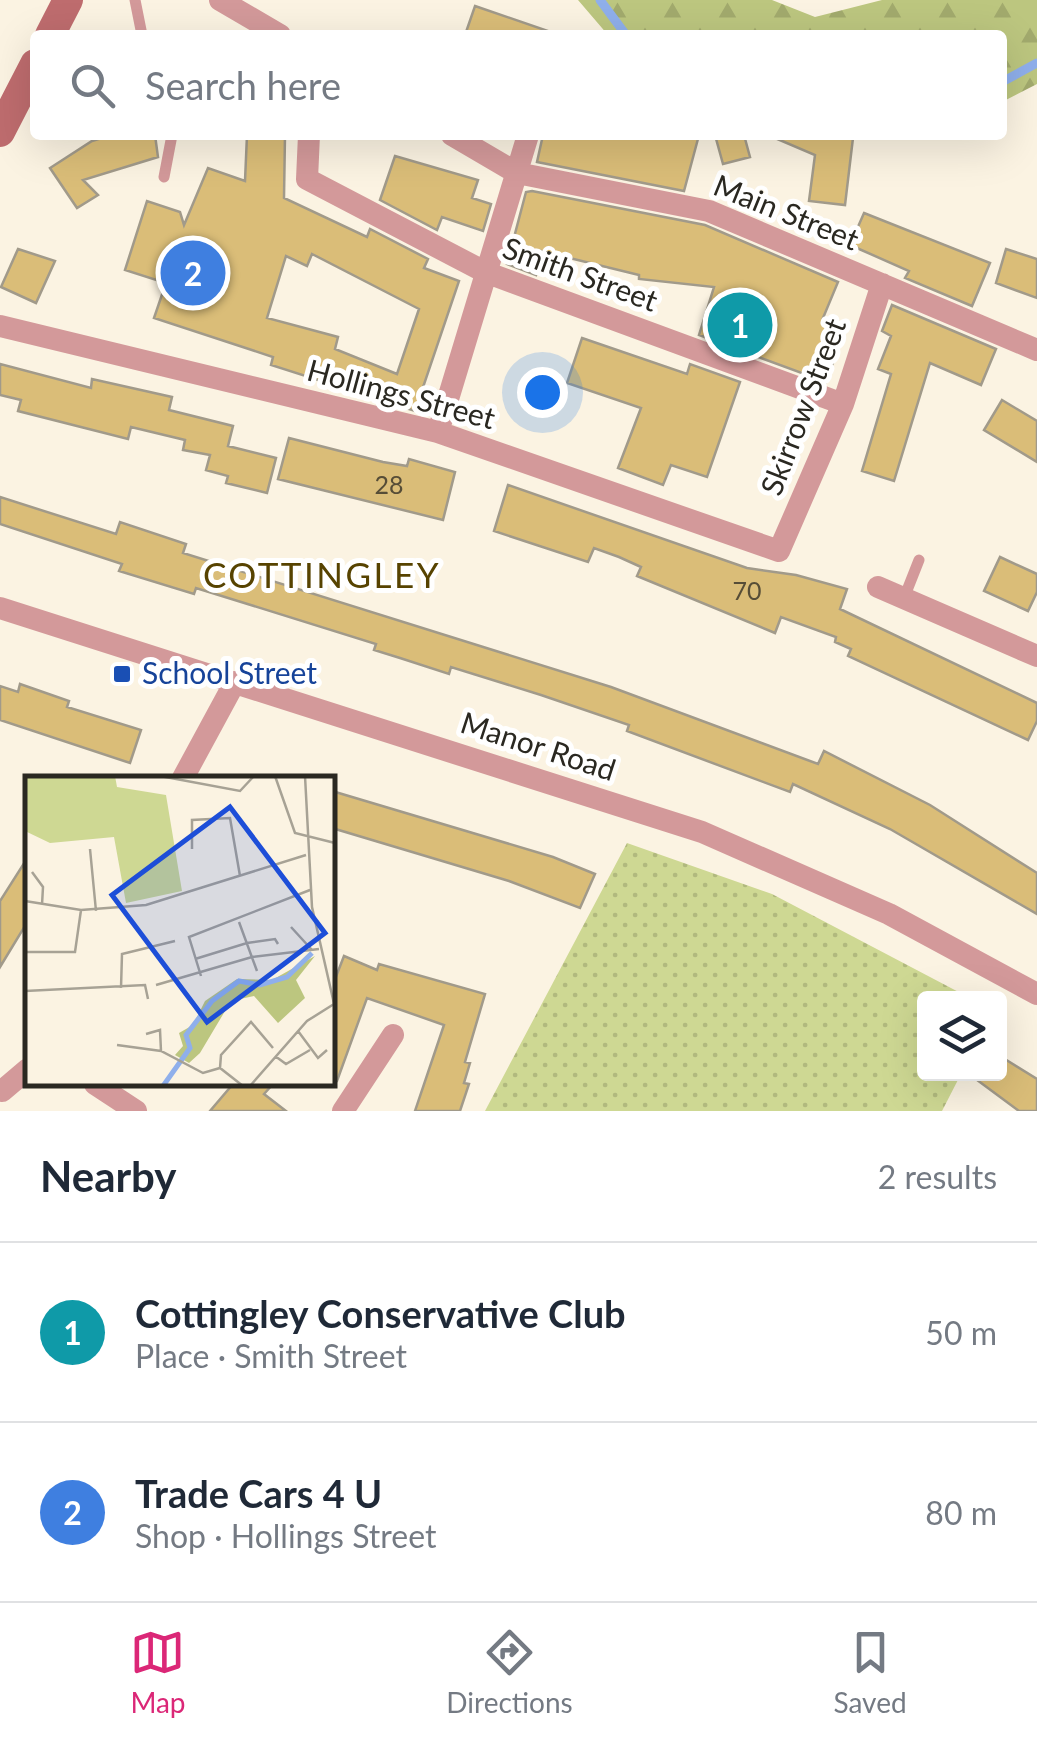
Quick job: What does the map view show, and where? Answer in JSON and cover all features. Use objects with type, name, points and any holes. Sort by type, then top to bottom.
[{"type":"main road","points":[[53,30],[68,0]]},
{"type":"main road","points":[[0,132],[30,74]]},
{"type":"street","points":[[220,0],[271,30]]},
{"type":"street","name":"Smith Street","points":[[309,140],[308,178],[485,272],[842,404]]},
{"type":"street","name":"Main Street","points":[[461,140],[517,173],[710,211],[1037,350]]},
{"type":"street","points":[[438,432],[527,140]]},
{"type":"street","name":"Skirrow Street","points":[[779,551],[842,404],[882,284]]},
{"type":"street","name":"Hollings Street","points":[[0,326],[438,432],[779,551]]},
{"type":"street","points":[[878,586],[1037,656]]},
{"type":"street","name":"Manor Road","points":[[0,608],[702,832],[889,914],[1037,994]]},
{"type":"street","points":[[185,776],[235,682]]},
{"type":"street","points":[[343,1111],[393,1035]]},
{"type":"street","points":[[2,1091],[25,1071]]},
{"type":"street","points":[[98,1086],[136,1111]]},
{"type":"lane","points":[[136,0],[141,30]]},
{"type":"lane","points":[[164,177],[171,140]]},
{"type":"lane","points":[[904,598],[919,560]]},
{"type":"green space","points":[[578,0],[772,0],[815,17],[882,0],[1037,0],[1037,84],[1007,99],[1007,30],[604,30]]},
{"type":"green space","points":[[627,843],[772,894],[957,991],[917,991],[917,1081],[957,1081],[942,1111],[485,1111]]},
{"type":"building","points":[[475,6],[545,30],[467,30]]},
{"type":"building","points":[[156,140],[158,157],[83,180],[98,195],[77,208],[50,168],[92,141]]},
{"type":"building","points":[[247,140],[285,140],[284,198],[367,237],[370,229],[428,259],[424,268],[459,281],[415,411],[271,365],[273,357],[154,318],[166,283],[125,270],[147,201],[180,212],[184,225],[208,168],[245,181]],"holes":[[[312,254],[419,309],[397,374],[335,349],[338,337],[267,318],[286,256],[307,266]]]},
{"type":"building","points":[[542,140],[698,140],[684,191],[537,162]]},
{"type":"building","points":[[716,140],[745,140],[750,157],[723,164]]},
{"type":"building","points":[[780,140],[853,140],[845,205],[809,201],[815,155]]},
{"type":"building","points":[[395,156],[478,180],[472,198],[491,204],[483,231],[442,217],[437,230],[380,200]]},
{"type":"building","points":[[526,192],[705,225],[838,282],[823,318],[846,327],[826,382],[699,335],[714,287],[639,279],[639,275],[541,251],[536,275],[507,264]]},
{"type":"building","points":[[864,213],[990,263],[972,306],[905,278],[909,271],[850,245]]},
{"type":"building","points":[[18,249],[55,261],[36,303],[1,287]]},
{"type":"building","points":[[1006,249],[1037,259],[1037,298],[996,283]]},
{"type":"building","points":[[892,305],[996,349],[981,385],[930,363],[894,481],[862,471],[891,374],[878,369],[891,336],[882,331]]},
{"type":"building","points":[[582,338],[687,374],[690,364],[740,382],[707,477],[671,465],[663,485],[618,468],[641,408],[567,383]]},
{"type":"building","points":[[0,364],[91,388],[92,379],[172,397],[169,410],[233,426],[228,446],[276,458],[267,493],[226,483],[228,476],[206,470],[210,455],[183,450],[185,440],[131,427],[128,439],[18,411],[21,400],[0,395]]},
{"type":"building","points":[[1002,400],[1037,421],[1037,462],[984,430]]},
{"type":"building","points":[[289,438],[383,462],[407,466],[409,459],[455,472],[443,520],[278,479]]},
{"type":"building","points":[[508,485],[747,568],[796,575],[847,589],[840,609],[1037,703],[1037,721],[1028,740],[848,656],[851,649],[835,642],[836,637],[781,617],[775,633],[637,576],[641,567],[619,557],[594,548],[588,562],[494,531]]},
{"type":"building","points":[[0,497],[116,534],[120,522],[186,544],[183,553],[611,687],[818,764],[824,751],[930,805],[1037,873],[1037,914],[890,829],[793,784],[790,792],[627,731],[629,725],[541,695],[451,667],[449,674],[374,650],[376,644],[196,588],[194,594],[119,571],[122,564],[0,524]]},
{"type":"building","points":[[1000,557],[1037,574],[1037,592],[1028,611],[984,591]]},
{"type":"building","points":[[20,684],[69,701],[67,707],[141,730],[130,763],[0,720],[0,686],[18,692]]},
{"type":"building","points":[[335,792],[553,857],[595,874],[580,908],[509,881],[335,829]]},
{"type":"building","points":[[25,862],[25,926],[0,967],[0,901]]},
{"type":"building","points":[[344,956],[377,970],[379,964],[485,994],[465,1062],[470,1063],[464,1083],[469,1084],[460,1111],[415,1111],[444,1025],[367,998],[335,1081],[335,979]]},
{"type":"building","points":[[1007,1060],[1037,1079],[1037,1111],[1019,1111],[978,1081],[1007,1081]]},
{"type":"building","points":[[231,1086],[271,1086],[264,1094],[286,1111],[210,1111]]},
{"type":"waterway","points":[[600,0],[622,30]]},
{"type":"waterway","points":[[1007,79],[1037,63]]},
{"type":"place","name":"Trade Cars 4 U","points":[[193,273]]},
{"type":"place","name":"Cottingley Conservative Club","points":[[740,325]]},
{"type":"place","name":"School Street","points":[[122,674]]},
{"type":"district","name":"COTTINGLEY","points":[[322,576]]}]
